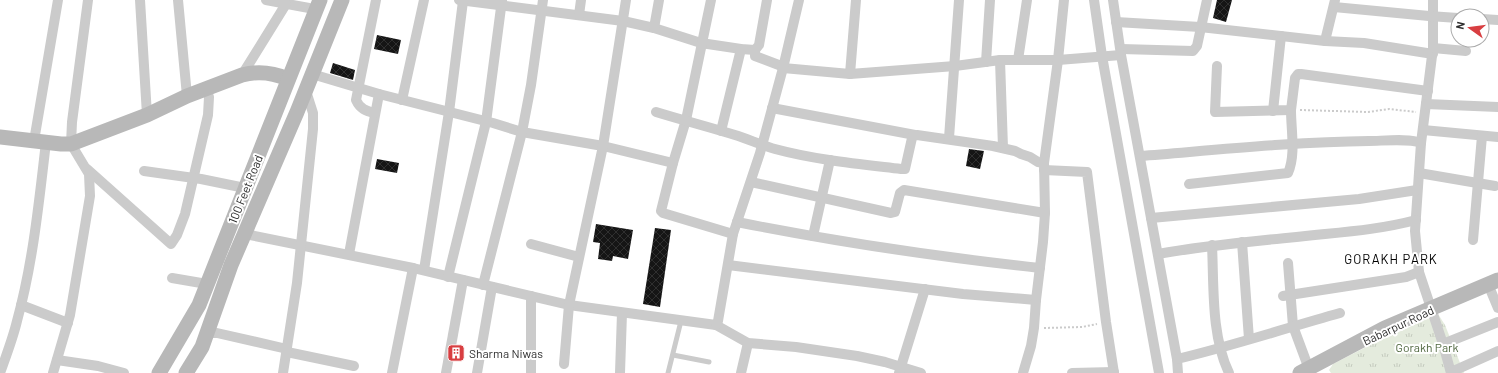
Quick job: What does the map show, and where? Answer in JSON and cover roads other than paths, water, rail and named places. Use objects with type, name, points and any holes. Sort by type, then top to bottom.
[{"type":"main road","name":"100 Feet Road","points":[[186,373],[202,347],[231,265],[306,91],[342,0]]},
{"type":"main road","name":"100 Feet Road","points":[[159,373],[199,304],[318,6]]},
{"type":"main road","points":[[0,137],[71,144],[147,115],[187,96],[251,72],[288,79]]},
{"type":"main road","name":"Babarpur Road","points":[[1304,371],[1386,328],[1493,282]]},
{"type":"street","points":[[0,373],[21,305],[41,190],[40,142],[58,0]]},
{"type":"street","points":[[53,373],[68,323],[88,206],[90,183],[89,174],[71,144],[72,122],[88,0]]},
{"type":"street","points":[[140,0],[147,115]]},
{"type":"street","points":[[178,0],[187,96]]},
{"type":"street","points":[[266,0],[309,8],[318,6]]},
{"type":"street","points":[[375,113],[363,109],[358,105],[356,100],[376,0]]},
{"type":"street","points":[[402,100],[424,0]]},
{"type":"street","points":[[424,270],[449,112],[461,0],[543,5],[579,15],[623,21],[654,28],[701,43],[756,50]]},
{"type":"street","points":[[579,15],[581,0]]},
{"type":"street","points":[[564,364],[569,305],[603,146],[626,0]]},
{"type":"street","points":[[654,28],[659,0]]},
{"type":"street","points":[[711,0],[686,120],[661,208],[662,212],[734,234]]},
{"type":"street","points":[[767,0],[759,45],[755,56],[783,68],[850,74],[955,66],[1000,60],[1058,60],[1102,56],[1121,52],[1193,51],[1197,46],[1207,0]]},
{"type":"street","points":[[716,325],[737,222],[762,146],[799,0]]},
{"type":"street","points":[[850,74],[856,0]]},
{"type":"street","points":[[950,138],[958,0]]},
{"type":"street","points":[[986,62],[990,0]]},
{"type":"street","points":[[1018,60],[1027,0]]},
{"type":"street","points":[[1023,373],[1031,346],[1034,328],[1045,213],[1044,167],[1064,0]]},
{"type":"street","points":[[1094,0],[1102,56],[1159,373]]},
{"type":"street","points":[[1113,0],[1121,52],[1177,359],[1178,373]]},
{"type":"street","points":[[1433,0],[1433,51],[1421,143],[1417,190],[1415,231],[1419,272],[1451,372],[1498,351]]},
{"type":"street","points":[[448,276],[486,122],[502,2]]},
{"type":"street","points":[[1325,41],[1335,3],[1450,17]]},
{"type":"street","points":[[242,75],[286,4]]},
{"type":"street","points":[[478,373],[487,286],[522,132],[531,85],[543,5]]},
{"type":"street","points":[[1116,22],[1200,27],[1433,51],[1466,51]]},
{"type":"street","points":[[1273,111],[1281,36]]},
{"type":"street","points":[[721,131],[741,49]]},
{"type":"street","points":[[1000,60],[1003,148]]},
{"type":"street","points":[[1217,66],[1215,112],[1291,110]]},
{"type":"street","points":[[312,74],[379,94],[522,132],[603,146],[673,163]]},
{"type":"street","points":[[1189,184],[1288,173],[1291,166],[1292,145],[1291,110],[1295,78],[1298,74],[1355,80],[1428,91]]},
{"type":"street","points":[[86,168],[171,244],[177,235],[193,178],[209,105],[209,97],[206,89]]},
{"type":"street","points":[[283,373],[301,245],[313,129],[313,113],[306,91]]},
{"type":"street","points":[[349,254],[379,94]]},
{"type":"street","points":[[772,108],[914,135],[950,138],[1003,148],[1030,157],[1044,167],[1087,172],[1106,322],[1114,372],[1072,373]]},
{"type":"street","points":[[1426,108],[1498,108]]},
{"type":"street","points":[[656,112],[721,131],[762,146],[830,160],[903,170],[906,167],[912,138],[914,135]]},
{"type":"street","points":[[1423,130],[1498,138]]},
{"type":"street","points":[[1473,240],[1482,136]]},
{"type":"street","points":[[1140,156],[1355,141],[1392,140],[1421,143]]},
{"type":"street","points":[[813,236],[830,160]]},
{"type":"street","points":[[144,171],[193,178],[245,188]]},
{"type":"street","points":[[1419,173],[1495,186]]},
{"type":"street","points":[[751,182],[891,213],[895,212],[896,210],[900,193],[904,190],[908,190],[1045,213]]},
{"type":"street","points":[[1151,218],[1351,200],[1417,190]]},
{"type":"street","points":[[1158,254],[1212,245],[1393,226],[1416,220]]},
{"type":"street","points":[[737,222],[950,258],[1040,268]]},
{"type":"street","points":[[245,234],[424,270],[569,305],[716,325],[748,343],[830,352],[885,362],[900,370],[921,373]]},
{"type":"street","points":[[1242,242],[1249,339]]},
{"type":"street","points":[[531,244],[579,256]]},
{"type":"street","points":[[1212,245],[1217,333],[1220,349],[1229,373]]},
{"type":"street","points":[[1288,263],[1287,295],[1304,371]]},
{"type":"street","points":[[728,265],[963,294],[1036,300]]},
{"type":"street","points":[[392,373],[413,268]]},
{"type":"street","points":[[1287,295],[1406,277],[1419,272]]},
{"type":"street","points":[[172,278],[207,284]]},
{"type":"street","points":[[446,373],[463,280]]},
{"type":"street","points":[[1493,282],[1498,308]]},
{"type":"street","points":[[900,370],[925,289]]},
{"type":"street","points":[[530,296],[531,373]]},
{"type":"street","points":[[21,305],[68,323]]},
{"type":"street","points":[[620,373],[622,313]]},
{"type":"street","points":[[1177,359],[1220,349],[1249,339],[1340,313]]},
{"type":"street","points":[[1443,344],[1498,322]]},
{"type":"street","points":[[207,333],[217,333],[354,366]]},
{"type":"street","points":[[741,373],[748,343]]},
{"type":"street","points":[[57,360],[98,366],[124,373]]},
{"type":"lane","points":[[668,373],[681,321]]},
{"type":"lane","points":[[673,355],[709,362]]},
{"type":"place","name":"Sharma Niwas","points":[[456,353]]},
{"type":"district","name":"GORAKH PARK","points":[[1391,259]]},
{"type":"park label","name":"Gorakh Park","points":[[1427,347]]}]
